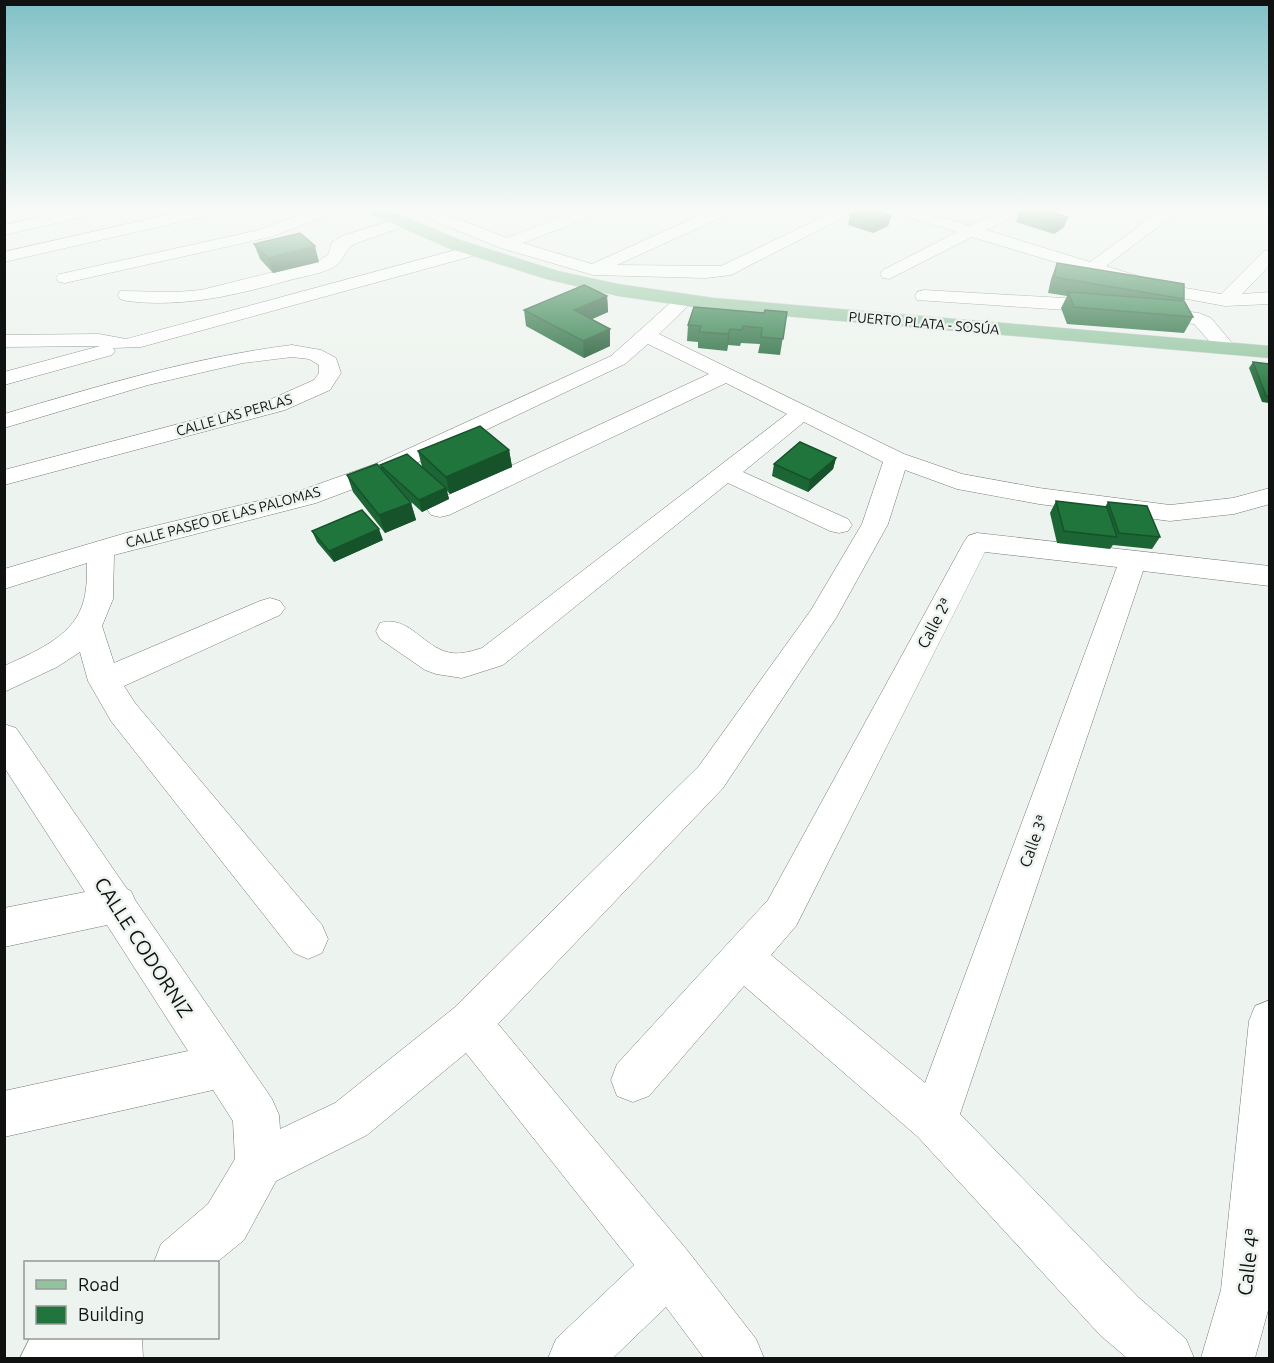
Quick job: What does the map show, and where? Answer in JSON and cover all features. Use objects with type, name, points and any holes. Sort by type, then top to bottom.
[{"type":"main road","name":"PUERTO PLATA - SOSÚA","points":[[556,275],[618,290],[685,300],[818,314],[1269,352]]},
{"type":"street","points":[[65,278],[80,275]]},
{"type":"street","points":[[127,295],[152,300],[214,293],[286,275]]},
{"type":"street","points":[[4,379],[385,275]]},
{"type":"street","points":[[571,279],[582,275]]},
{"type":"street","points":[[1111,275],[1165,290],[1225,300],[1269,298]]},
{"type":"street","points":[[1225,300],[1250,275]]},
{"type":"street","points":[[924,296],[1081,305],[1199,319],[1227,349]]},
{"type":"street","name":"CALLE PASEO DE LAS PALOMAS","points":[[4,579],[100,549],[307,497],[384,469],[618,360],[685,300]]},
{"type":"street","points":[[646,335],[896,459],[957,481],[1039,496],[1170,513],[1234,506],[1269,496]]},
{"type":"street","points":[[6,339],[99,340],[122,347],[142,380]]},
{"type":"street","name":"CALLE LAS PERLAS","points":[[4,421],[142,380],[243,357],[284,351],[314,354],[329,362],[330,373],[322,385],[277,405],[4,478]]},
{"type":"street","points":[[440,509],[725,375]]},
{"type":"street","points":[[391,631],[436,662],[462,666],[492,657],[802,413]]},
{"type":"street","points":[[181,1261],[226,1222],[259,1164],[351,1119],[469,1023],[711,777],[826,608],[875,524],[896,459]]},
{"type":"street","points":[[726,473],[838,525]]},
{"type":"street","name":"Calle 2ª","points":[[743,958],[782,913],[976,542],[1269,576]]},
{"type":"street","points":[[4,680],[63,650],[88,628],[98,604],[100,549]]},
{"type":"street","name":"Calle 3ª","points":[[934,1121],[1132,561]]},
{"type":"street","points":[[104,681],[270,608]]},
{"type":"street","points":[[88,628],[104,681],[123,712],[308,939]]},
{"type":"street","name":"CALLE CODORNIZ","points":[[4,738],[117,904],[221,1066],[256,1115],[259,1164]]},
{"type":"street","points":[[4,927],[117,904]]},
{"type":"street","points":[[633,1080],[743,958],[934,1121],[1119,1316],[1167,1359]]},
{"type":"street","name":"Calle 4ª","points":[[1228,1359],[1247,1290],[1269,1021]]},
{"type":"street","points":[[469,1023],[669,1268],[737,1359]]},
{"type":"street","points":[[4,1114],[221,1066]]},
{"type":"street","points":[[575,1359],[669,1268]]},
{"type":"street","points":[[47,1359],[79,1339]]},
{"type":"street","points":[[116,1339],[116,1359]]},
{"type":"building","points":[[1055,275],[1127,275],[1184,284],[1184,299],[1054,277]]},
{"type":"building","points":[[584,285],[607,296],[574,310],[610,329],[583,341],[524,310]]},
{"type":"building","points":[[1068,292],[1184,301],[1193,317],[1074,307]]},
{"type":"building","points":[[694,307],[764,313],[765,310],[787,312],[783,339],[761,337],[762,328],[743,326],[742,330],[730,329],[728,334],[699,332],[701,326],[688,325]]},
{"type":"building","points":[[1253,362],[1269,364],[1269,397],[1266,396]]},
{"type":"building","points":[[480,426],[509,450],[446,477],[418,451]]},
{"type":"building","points":[[800,442],[836,458],[810,480],[774,464]]},
{"type":"building","points":[[407,454],[446,488],[419,500],[380,465]]},
{"type":"building","points":[[377,464],[411,503],[379,515],[347,475]]},
{"type":"building","points":[[1056,501],[1107,507],[1117,537],[1064,531]]},
{"type":"building","points":[[1108,502],[1147,506],[1160,537],[1119,533]]},
{"type":"building","points":[[362,510],[379,529],[329,551],[312,531]]}]
